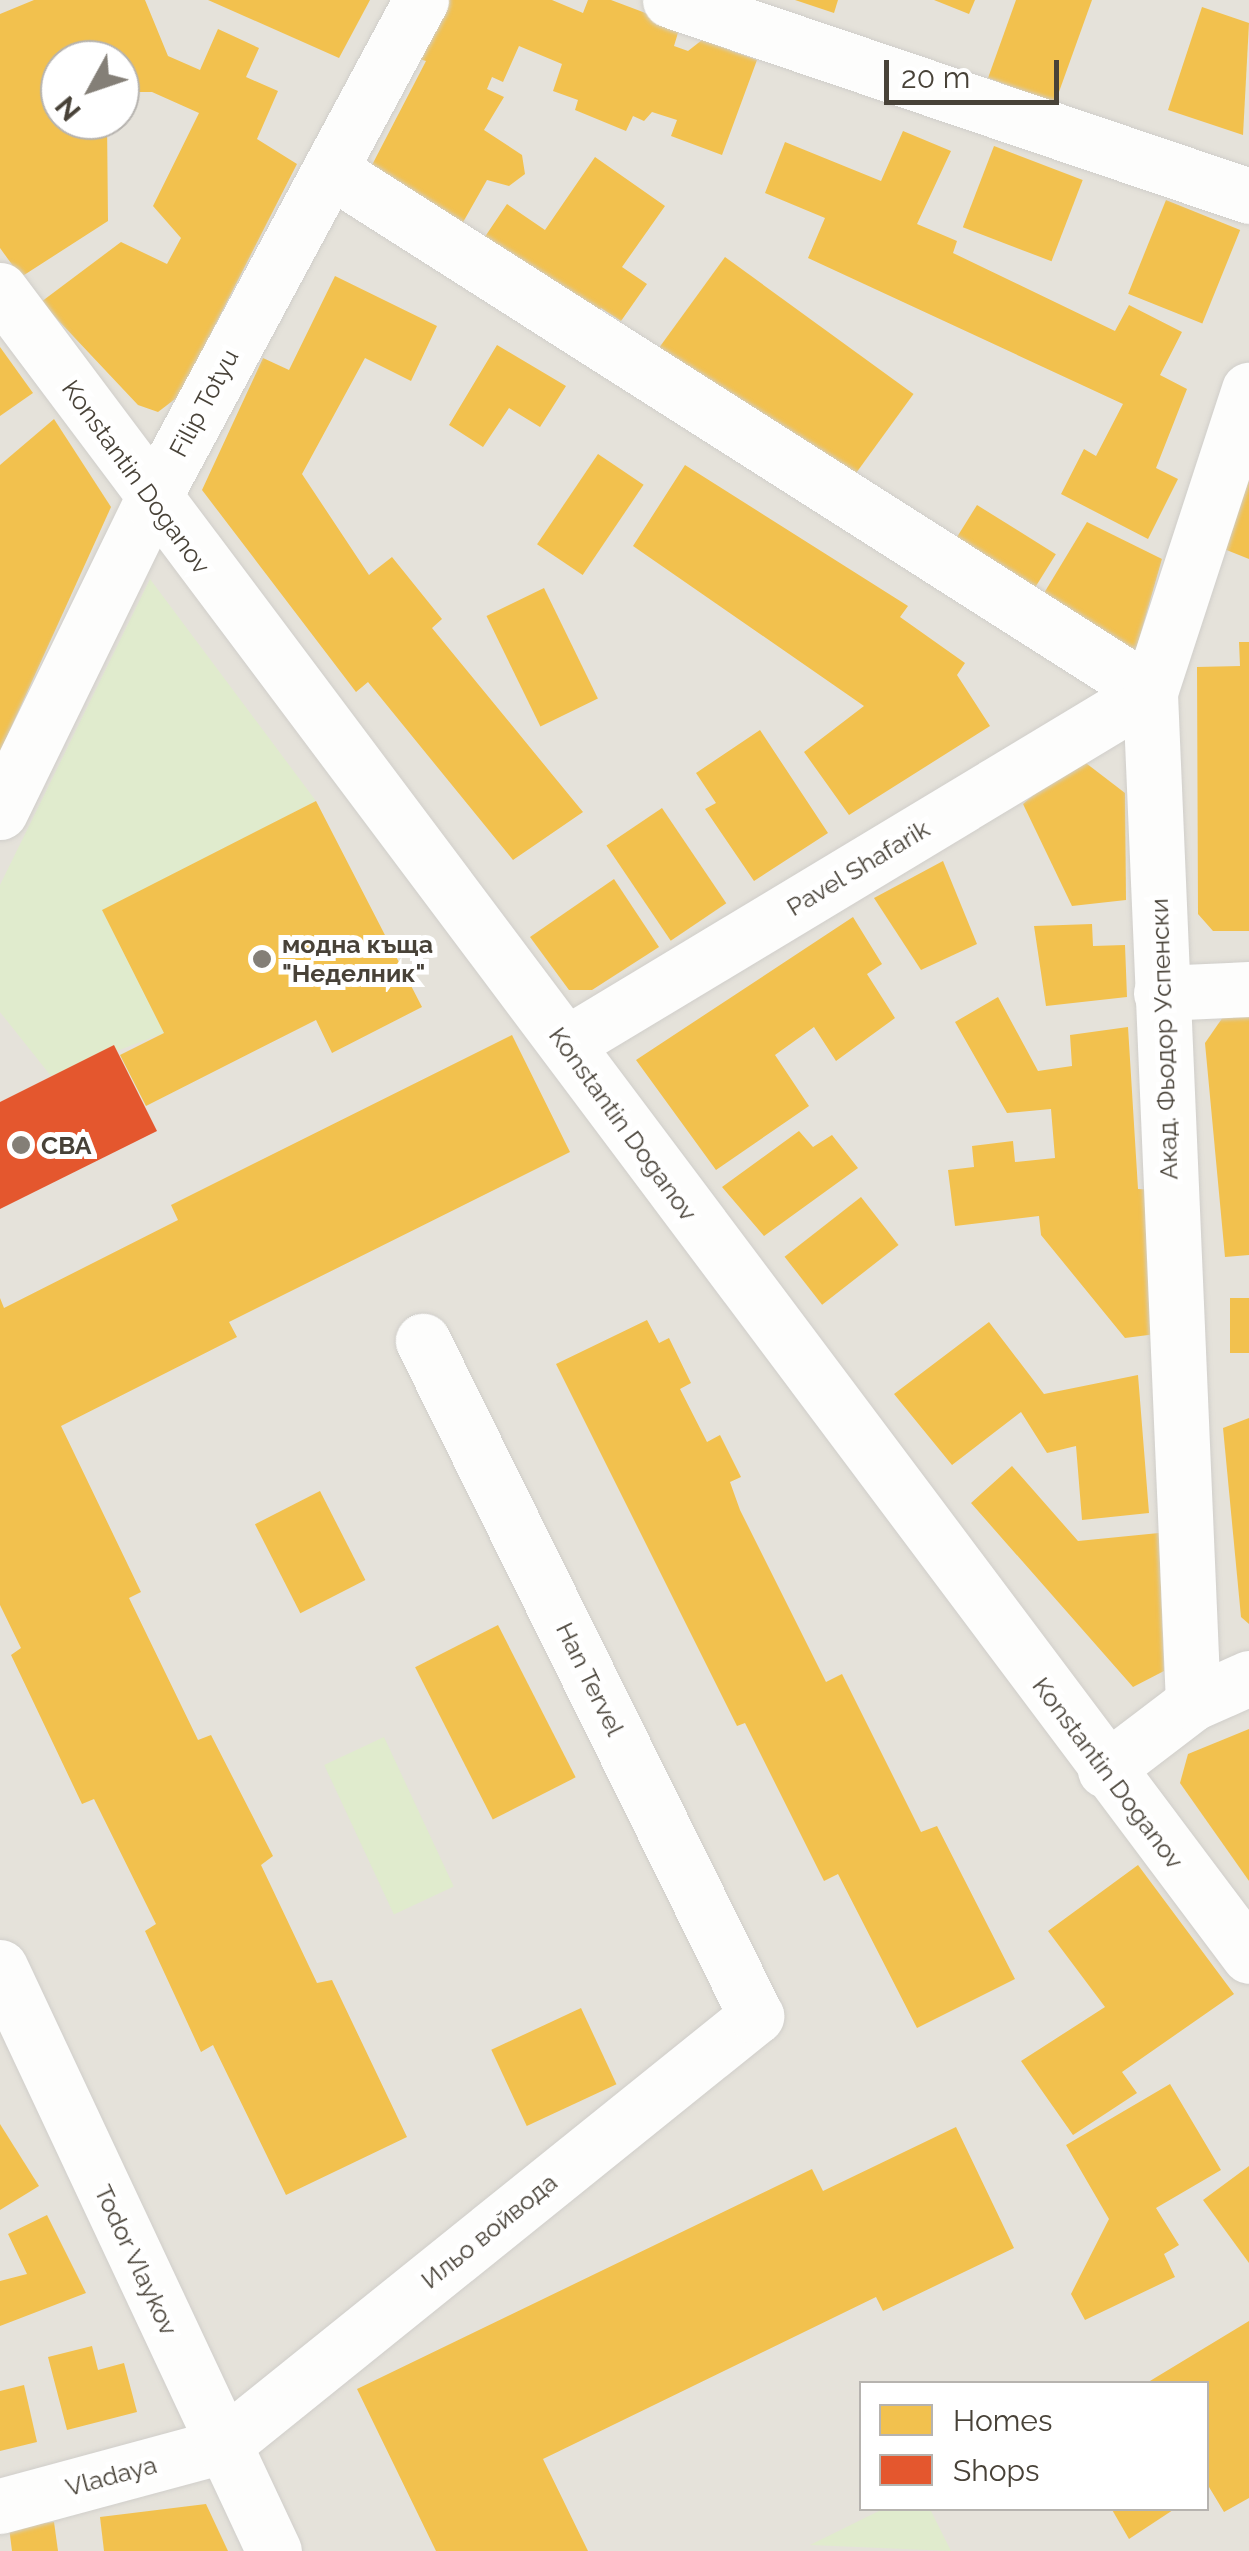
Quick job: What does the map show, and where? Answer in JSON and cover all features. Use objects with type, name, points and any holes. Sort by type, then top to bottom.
[{"type":"street","name":"Filip Totyu","points":[[0,812],[151,502],[420,0]]},
{"type":"street","points":[[670,0],[1249,196]]},
{"type":"street","points":[[330,170],[1150,692]]},
{"type":"street","name":"Konstantin Doganov","points":[[0,290],[151,502],[566,1044],[1104,1770],[1249,1956]]},
{"type":"street","name":"Акад. Фьодор Успенски","points":[[1194,1703],[1150,692],[1249,390]]},
{"type":"street","name":"Pavel Shafarik","points":[[566,1044],[1150,692]]},
{"type":"street","points":[[1162,993],[1249,988]]},
{"type":"street","name":"Han Tervel","points":[[423,1341],[756,2016]]},
{"type":"street","points":[[1104,1770],[1194,1703],[1249,1678]]},
{"type":"street","name":"Todor Vlaykov","points":[[0,1967],[274,2551]]},
{"type":"street","name":"Ильо войвода","points":[[222,2446],[756,2016]]},
{"type":"street","name":"Vladaya","points":[[0,2506],[222,2446]]},
{"type":"shaded area","points":[[0,0],[1249,0],[1249,2551],[0,2551]]},
{"type":"green space","points":[[150,579],[316,801],[103,910],[164,1033],[51,1076],[0,1012],[0,885]]},
{"type":"green space","points":[[384,1737],[454,1887],[394,1914],[324,1765]]},
{"type":"green space","points":[[879,2511],[931,2511],[951,2551],[810,2545]]},
{"type":"building: Homes","points":[[34,0],[145,0],[168,56],[200,70],[218,29],[259,48],[246,77],[278,91],[257,139],[297,164],[179,396],[158,412],[138,405],[41,302],[121,242],[167,264],[181,238],[153,206],[199,113],[152,92],[140,92],[140,40],[40,40],[40,140],[107,140],[108,221],[21,277],[0,248],[0,14]]},
{"type":"building: Homes","points":[[208,0],[370,0],[339,58]]},
{"type":"building: Homes","points":[[442,0],[552,0],[583,13],[588,0],[611,0],[680,26],[674,46],[688,51],[702,40],[757,60],[722,155],[671,136],[677,120],[652,112],[644,121],[633,116],[626,131],[575,110],[578,100],[553,91],[562,64],[519,46],[503,82],[492,77],[487,89],[504,97],[484,130],[522,155],[525,174],[509,186],[487,180],[462,224],[372,165],[426,61],[416,58]]},
{"type":"building: Homes","points":[[795,0],[838,0],[834,13]]},
{"type":"building: Homes","points":[[934,0],[975,0],[969,14]]},
{"type":"building: Homes","points":[[1016,0],[1092,0],[1055,103],[988,78]]},
{"type":"building: Homes","points":[[1202,7],[1249,23],[1243,135],[1168,110]]},
{"type":"building: Homes","points":[[903,131],[951,151],[917,224],[957,241],[953,253],[1115,331],[1129,305],[1182,332],[1160,375],[1187,389],[1156,468],[1178,479],[1148,539],[1061,494],[1084,449],[1096,456],[1123,404],[808,258],[825,218],[765,193],[785,142],[881,181]]},
{"type":"building: Homes","points":[[994,146],[1083,180],[1052,261],[963,227]]},
{"type":"building: Homes","points":[[595,157],[665,206],[622,267],[647,284],[621,321],[601,308],[588,327],[476,250],[507,204],[545,230]]},
{"type":"building: Homes","points":[[1166,200],[1240,230],[1202,324],[1128,294]]},
{"type":"building: Homes","points":[[725,257],[914,394],[842,493],[653,356]]},
{"type":"building: Homes","points":[[335,276],[437,326],[411,381],[365,358],[302,474],[369,575],[392,557],[442,619],[432,628],[583,812],[513,860],[368,682],[356,692],[202,490],[263,358],[289,370]]},
{"type":"building: Homes","points":[[497,345],[566,386],[540,427],[509,408],[483,447],[449,425]]},
{"type":"building: Homes","points":[[0,347],[33,393],[0,416]]},
{"type":"building: Homes","points":[[54,419],[111,507],[0,752],[0,465]]},
{"type":"building: Homes","points":[[598,454],[644,485],[583,575],[537,544]]},
{"type":"building: Homes","points":[[685,465],[908,606],[900,617],[965,663],[957,675],[990,726],[849,815],[804,752],[864,706],[633,546]]},
{"type":"building: Homes","points":[[1249,480],[1249,559],[1224,549]]},
{"type":"building: Homes","points":[[977,505],[1056,554],[1026,602],[947,552]]},
{"type":"building: Homes","points":[[1087,522],[1162,559],[1136,650],[1120,657],[1035,608]]},
{"type":"building: Homes","points":[[544,588],[598,699],[540,727],[486,616]]},
{"type":"building: Homes","points":[[1239,642],[1249,642],[1249,931],[1213,931],[1198,914],[1197,667],[1240,666]]},
{"type":"building: Homes","points":[[760,730],[828,833],[754,881],[705,809],[716,803],[696,773]]},
{"type":"building: Homes","points":[[1078,757],[1125,793],[1126,900],[1072,906],[1023,804]]},
{"type":"building: Homes","name":"модна къща \"Неделник\"","points":[[316,801],[422,1007],[332,1053],[316,1020],[146,1106],[120,1055],[164,1033],[102,910]]},
{"type":"building: Homes","points":[[662,808],[726,903],[671,941],[606,845]]},
{"type":"building: Homes","points":[[943,861],[977,944],[921,970],[874,898]]},
{"type":"building: Homes","points":[[614,879],[659,947],[592,990],[569,990],[530,937]]},
{"type":"building: Homes","points":[[853,917],[882,964],[867,974],[895,1018],[836,1061],[814,1027],[775,1055],[809,1106],[716,1170],[636,1060]]},
{"type":"building: Homes","points":[[1092,924],[1093,946],[1125,945],[1127,997],[1046,1006],[1034,926]]},
{"type":"building: Homes","points":[[998,997],[1038,1071],[1072,1066],[1070,1035],[1128,1027],[1138,1189],[1156,1190],[1156,1334],[1125,1338],[1041,1235],[1039,1216],[955,1226],[948,1170],[974,1167],[972,1146],[1013,1141],[1015,1162],[1055,1158],[1051,1109],[1007,1113],[955,1022]]},
{"type":"building: Homes","points":[[1249,1014],[1249,1255],[1225,1257],[1205,1043],[1223,1017]]},
{"type":"building: Homes","points":[[512,1035],[570,1152],[229,1322],[237,1337],[61,1426],[141,1592],[129,1598],[198,1740],[211,1735],[273,1856],[261,1865],[317,1983],[332,1980],[407,2137],[286,2195],[213,2045],[201,2052],[145,1931],[156,1924],[94,1799],[82,1804],[11,1655],[21,1648],[0,1605],[0,1298],[4,1308],[178,1220],[171,1205]]},
{"type":"building: Homes","points":[[799,1131],[813,1147],[832,1135],[858,1168],[764,1236],[722,1187]]},
{"type":"building: Homes","points":[[861,1197],[899,1245],[822,1305],[785,1257]]},
{"type":"building: Homes","points":[[1230,1298],[1249,1298],[1249,1353],[1230,1353]]},
{"type":"building: Homes","points":[[647,1320],[659,1343],[669,1338],[691,1383],[680,1389],[707,1442],[720,1435],[741,1477],[730,1482],[740,1510],[826,1682],[842,1674],[921,1832],[937,1826],[1015,1979],[917,2028],[838,1874],[824,1881],[745,1723],[737,1726],[556,1364]]},
{"type":"building: Homes","points":[[989,1322],[1044,1394],[1138,1375],[1149,1513],[1082,1520],[1076,1446],[1047,1453],[1021,1412],[952,1465],[894,1394]]},
{"type":"building: Homes","points":[[1249,1418],[1249,1624],[1241,1617],[1223,1428]]},
{"type":"building: Homes","points":[[1012,1466],[1078,1541],[1159,1533],[1164,1671],[1133,1687],[971,1503]]},
{"type":"building: Homes","points":[[320,1491],[365,1580],[300,1613],[255,1524]]},
{"type":"building: Homes","points":[[498,1625],[576,1777],[493,1820],[415,1667]]},
{"type":"building: Homes","points":[[1249,1729],[1249,1881],[1180,1783],[1188,1754]]},
{"type":"building: Homes","points":[[1138,1865],[1234,1994],[1122,2072],[1137,2093],[1073,2135],[1021,2061],[1105,2007],[1048,1931]]},
{"type":"building: Homes","points":[[581,2008],[616,2084],[527,2126],[491,2050]]},
{"type":"building: Homes","points":[[1170,2084],[1221,2170],[1156,2208],[1179,2245],[1164,2254],[1175,2277],[1085,2320],[1071,2294],[1109,2219],[1066,2145]]},
{"type":"building: Homes","points":[[0,2124],[39,2186],[0,2210]]},
{"type":"building: Homes","points":[[956,2127],[1014,2248],[883,2311],[876,2297],[543,2459],[588,2551],[436,2551],[357,2389],[812,2169],[823,2191]]},
{"type":"building: Homes","points":[[1249,2166],[1249,2263],[1203,2200]]},
{"type":"building: Homes","points":[[47,2215],[86,2293],[0,2326],[0,2281],[27,2274],[8,2234]]},
{"type":"building: Homes","points":[[1249,2321],[1249,2498],[1224,2512],[1209,2487],[1209,2381],[1150,2381]]},
{"type":"building: Homes","points":[[92,2346],[98,2370],[124,2363],[137,2412],[67,2430],[48,2357]]},
{"type":"building: Homes","points":[[24,2385],[37,2442],[0,2451],[0,2391]]},
{"type":"building: Homes","points":[[206,2504],[228,2551],[104,2551],[100,2517]]},
{"type":"building: Homes","points":[[1113,2511],[1171,2511],[1129,2539]]},
{"type":"building: Homes","points":[[54,2522],[58,2551],[12,2551],[9,2527]]},
{"type":"building: Shops","points":[[114,1045],[157,1131],[0,1209],[0,1102]]},
{"type":"place","name":"модна къща \"Неделник\"","points":[[262,959]]},
{"type":"place","name":"CBA","points":[[21,1145]]}]
